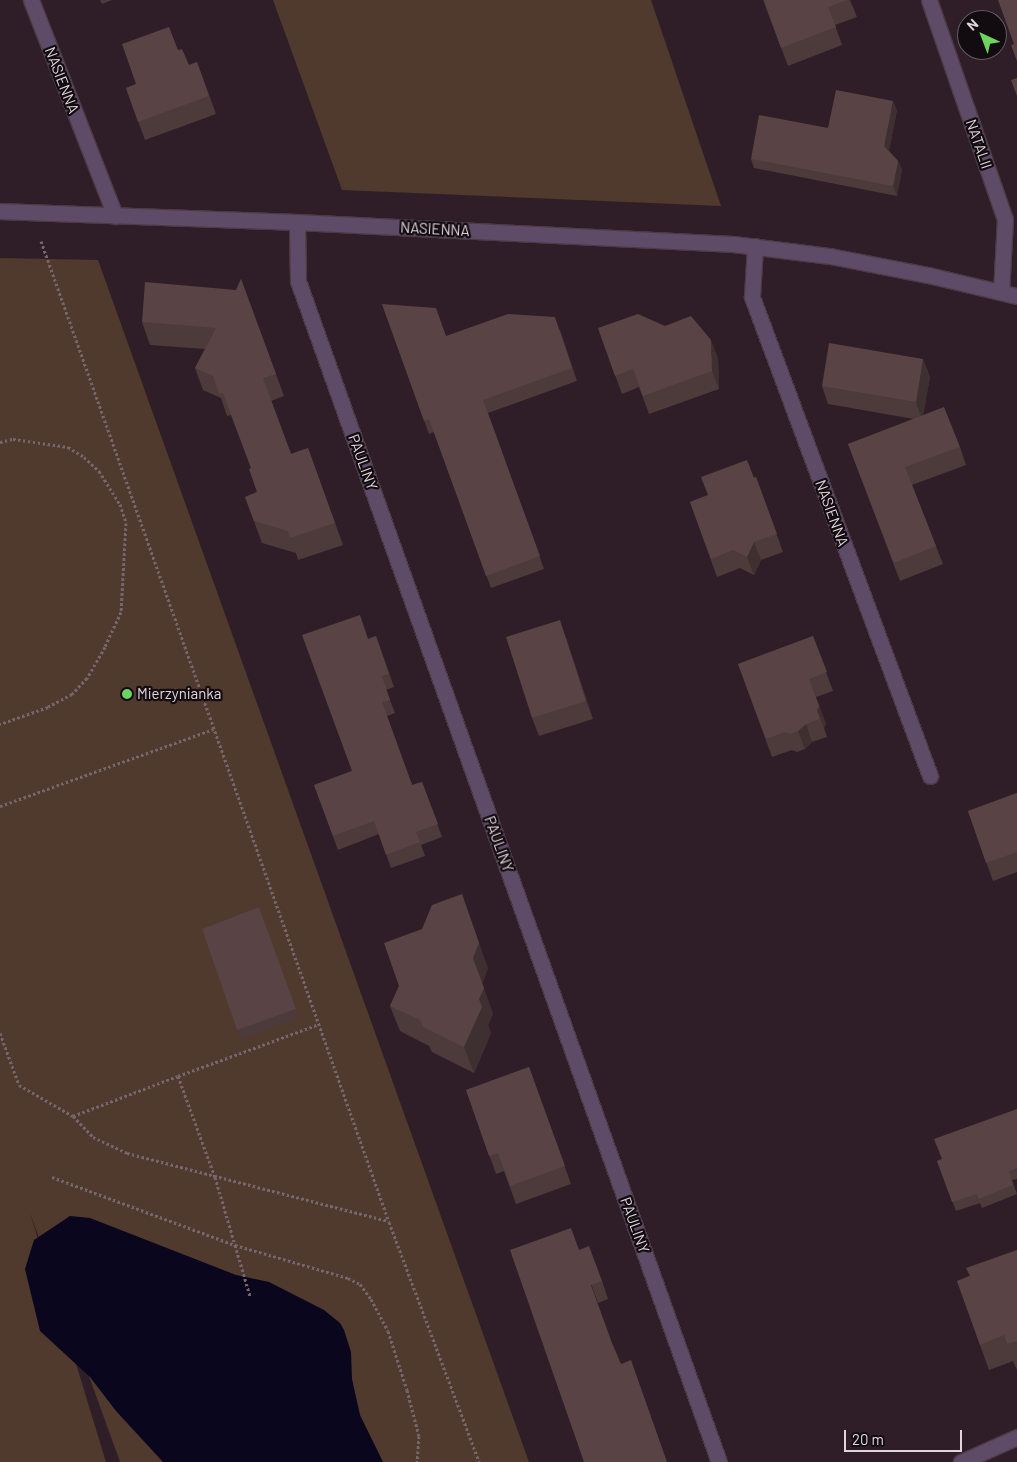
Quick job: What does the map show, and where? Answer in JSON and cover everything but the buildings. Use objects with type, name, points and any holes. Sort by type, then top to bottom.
[{"type":"street","name":"NASIENNA","points":[[31,0],[115,216]]},
{"type":"street","name":"NATALII","points":[[929,0],[1005,219],[1001,292]]},
{"type":"street","name":"NASIENNA","points":[[0,211],[297,222],[682,240],[755,246],[830,256],[1017,296]]},
{"type":"street","name":"PAULINY","points":[[297,222],[298,281],[719,1462]]},
{"type":"street","name":"NASIENNA","points":[[755,246],[752,296],[930,776]]},
{"type":"street","points":[[961,1462],[1017,1437]]},
{"type":"path","points":[[49,239],[40,238],[389,1222],[479,1462]]},
{"type":"path","points":[[0,442],[13,439],[60,445],[68,447],[84,457],[99,471],[120,504],[126,523],[121,612],[106,647],[87,678],[72,694],[48,707],[0,724]]},
{"type":"path","points":[[0,806],[214,729]]},
{"type":"path","points":[[73,1116],[319,1024]]},
{"type":"path","points":[[0,1033],[18,1085],[73,1116],[93,1137],[127,1152],[389,1222]]},
{"type":"path","points":[[178,1076],[215,1177],[250,1296]]},
{"type":"path","points":[[52,1177],[236,1246],[348,1278],[360,1284],[372,1299],[388,1331],[407,1390],[419,1436],[417,1462]]},
{"type":"shaded area","points":[[273,0],[651,0],[721,206],[342,190]]},
{"type":"shaded area","name":"Mierzynianka","points":[[0,258],[98,260],[529,1462],[120,1462],[30,1213],[106,1462],[0,1462]]},
{"type":"water","points":[[70,1216],[90,1218],[236,1275],[269,1282],[324,1310],[340,1323],[344,1330],[351,1352],[352,1379],[360,1415],[383,1462],[163,1462],[116,1411],[90,1377],[40,1331],[25,1269],[34,1240]]},
{"type":"place","name":"Mierzynianka","points":[[127,694]]}]
